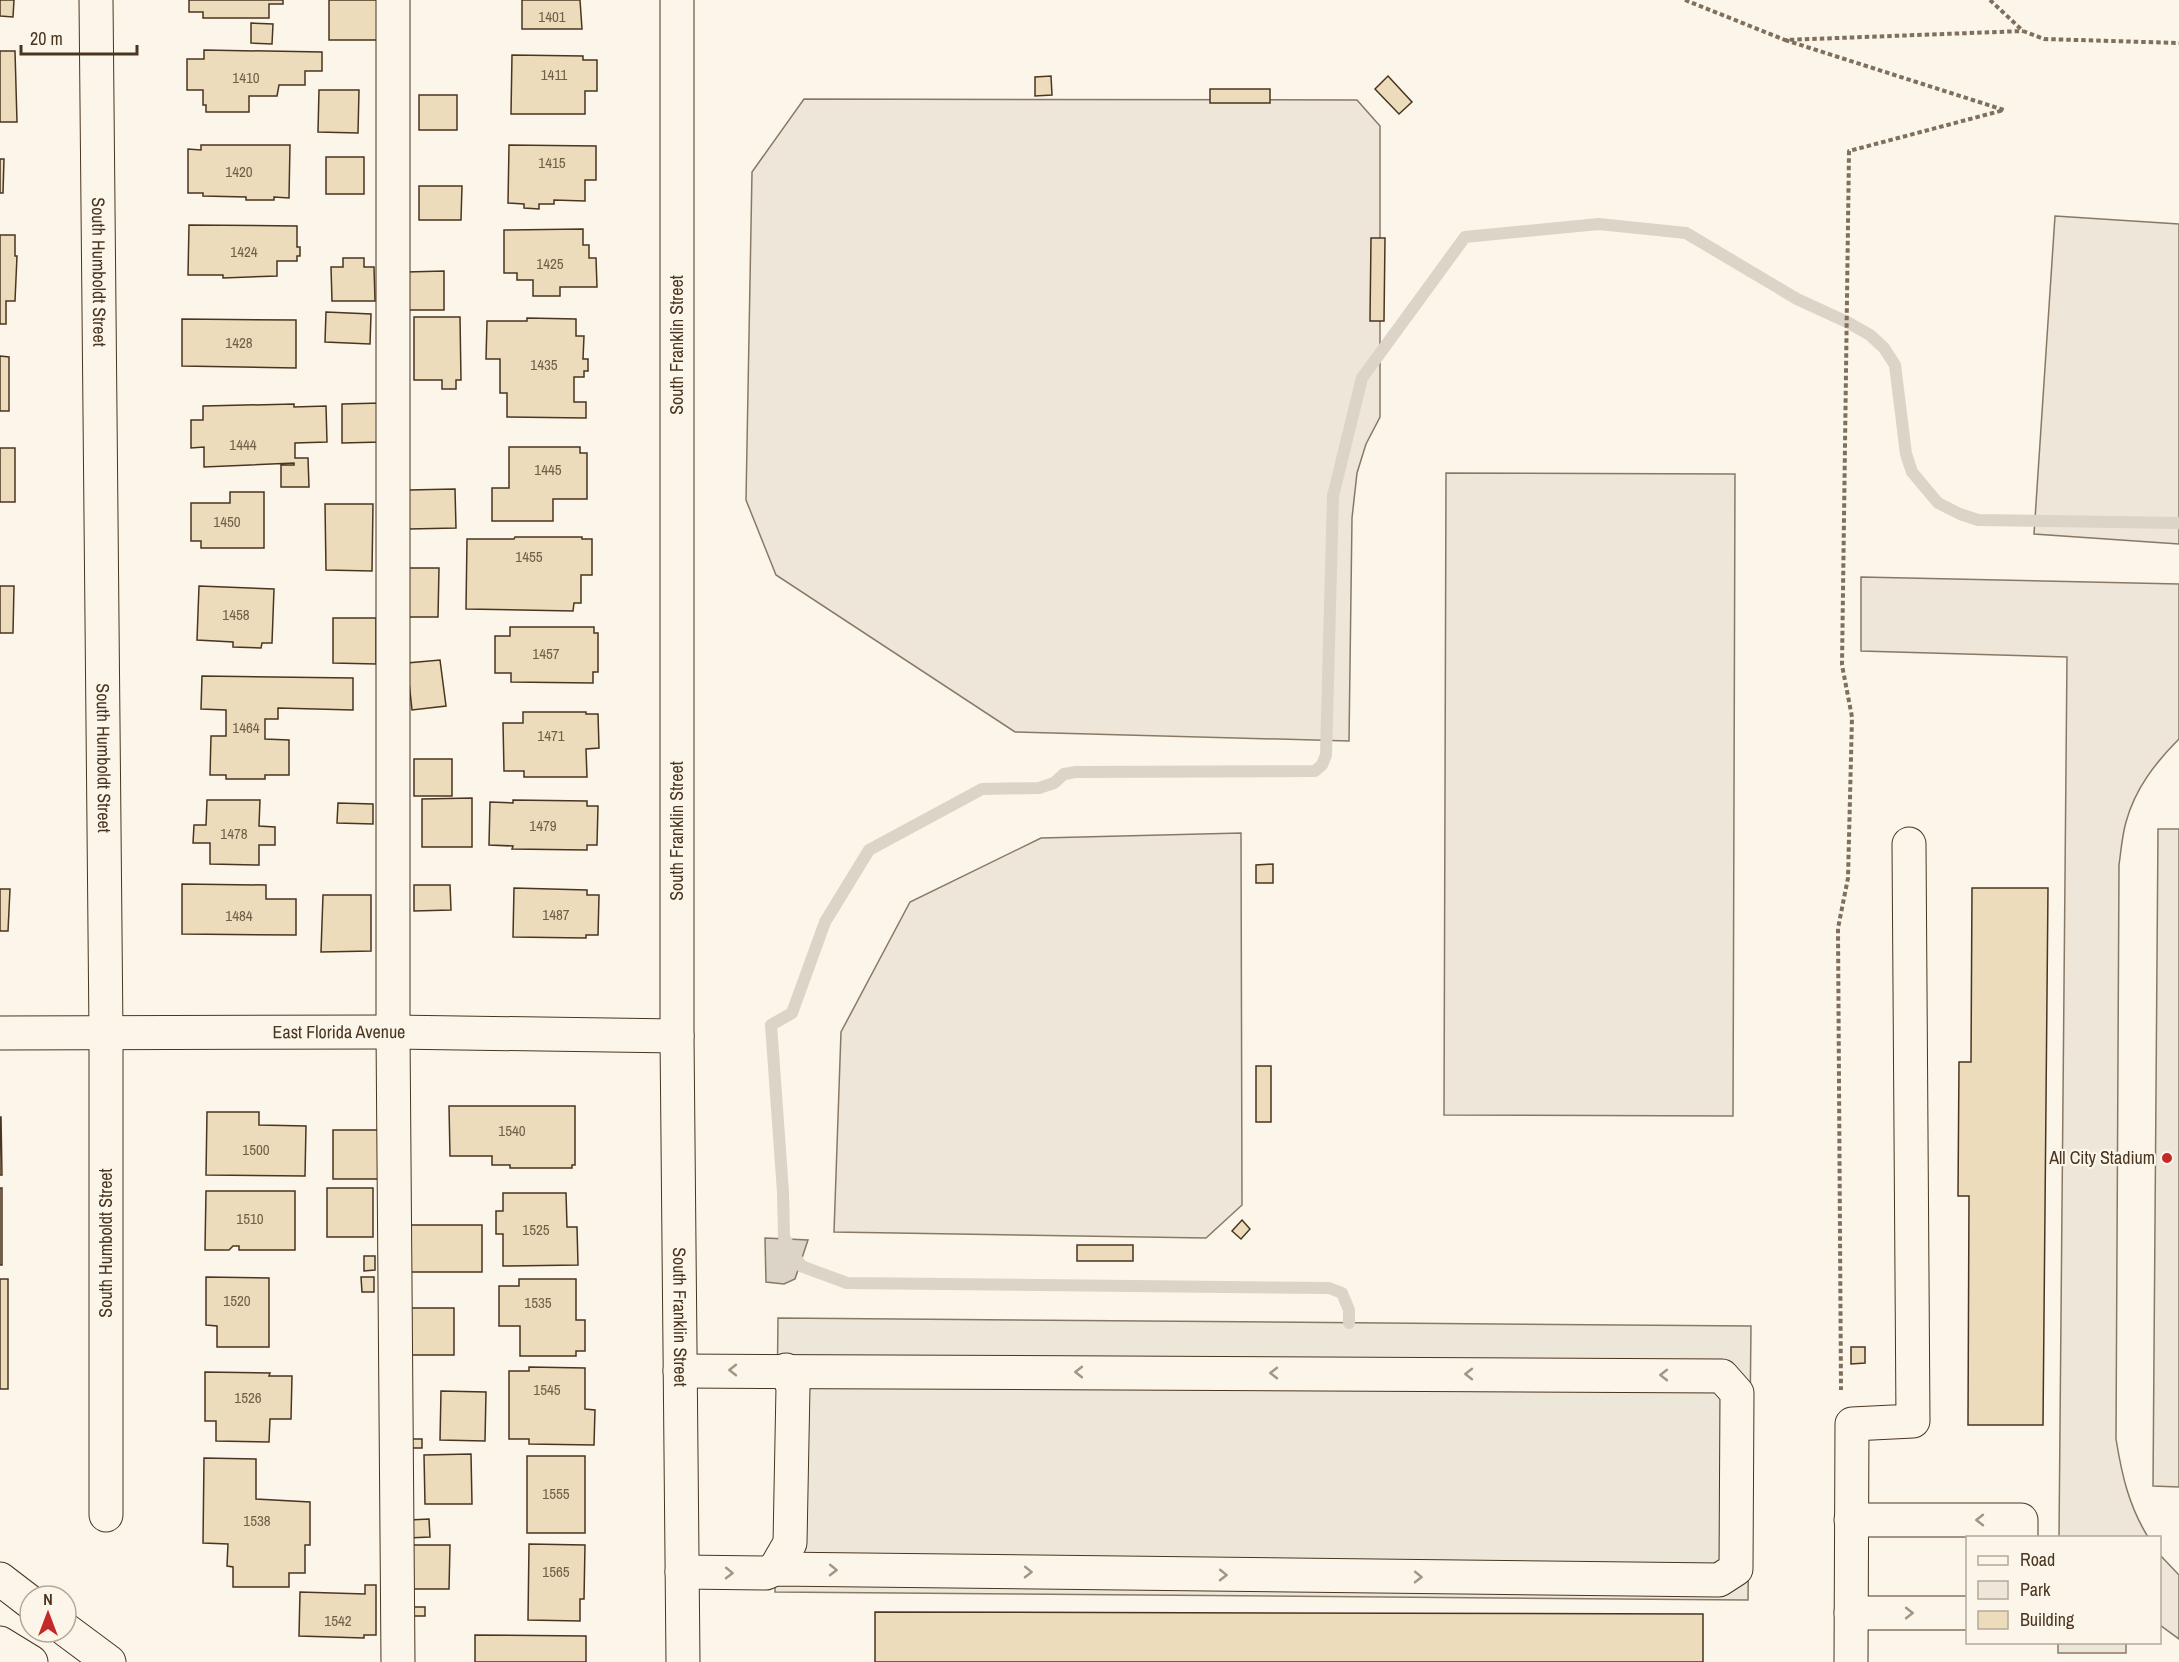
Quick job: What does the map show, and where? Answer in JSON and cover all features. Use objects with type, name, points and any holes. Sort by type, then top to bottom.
[{"type":"main road","name":"South Humboldt Street","points":[[96,0],[106,1034],[106,1515]]},
{"type":"main road","points":[[393,0],[393,1032],[398,1662]]},
{"type":"main road","name":"South Franklin Street","points":[[677,0],[677,1036],[683,1662]]},
{"type":"main road","points":[[1851,1662],[1852,1424],[1913,1421],[1909,844]]},
{"type":"main road","name":"East Florida Avenue","points":[[0,1033],[393,1032],[677,1036]]},
{"type":"main road","points":[[775,1569],[790,1543],[793,1387],[786,1370]]},
{"type":"main road","points":[[680,1371],[1722,1376],[1737,1393],[1737,1569],[1719,1580],[775,1569],[766,1573],[682,1572]]},
{"type":"main road","points":[[1851,1520],[2021,1520],[2020,1536]]},
{"type":"main road","points":[[0,1579],[18,1593]]},
{"type":"main road","points":[[1851,1613],[1966,1613]]},
{"type":"main road","points":[[78,1638],[109,1662]]},
{"type":"main road","points":[[0,1643],[31,1662]]},
{"type":"path","points":[[1685,0],[1785,40],[2004,110],[1849,151],[1842,665],[1852,717],[1848,878],[1838,928],[1841,1394]]},
{"type":"path","points":[[1990,0],[2023,31],[2044,39],[2179,43]]},
{"type":"path","points":[[1785,40],[2023,31]]},
{"type":"green space","points":[[804,99],[1357,100],[1380,126],[1380,417],[1366,444],[1357,473],[1352,518],[1349,741],[1015,732],[776,575],[746,500],[752,172]]},
{"type":"green space","points":[[2055,216],[2179,224],[2179,544],[2034,534]]},
{"type":"green space","points":[[1446,473],[1735,474],[1733,1116],[1444,1115]]},
{"type":"green space","points":[[1861,577],[2179,584],[2179,739],[2154,767],[2135,798],[2125,827],[2119,865],[2116,1439],[2127,1490],[2147,1536],[2059,1536],[2067,657],[1861,651]]},
{"type":"green space","name":"All City Stadium","points":[[2158,829],[2179,829],[2179,1487],[2153,1486]]},
{"type":"green space","points":[[1241,833],[1242,1205],[1206,1238],[834,1232],[841,1032],[910,902],[1041,838]]},
{"type":"green space","points":[[2161,1556],[2179,1575],[2179,1639],[2161,1626]]},
{"type":"green space","points":[[2058,1644],[2126,1644],[2126,1653],[2058,1653]]},
{"type":"shaded area","points":[[765,1238],[808,1240],[795,1279],[784,1284],[766,1282]]},
{"type":"shaded area","points":[[778,1318],[1751,1326],[1748,1600],[775,1592]]},
{"type":"building","points":[[0,0],[14,0],[13,17],[0,16]]},
{"type":"building","points":[[189,0],[283,0],[283,4],[269,4],[269,18],[203,18],[203,12],[189,12]]},
{"type":"building","points":[[329,0],[379,0],[379,40],[329,40]]},
{"type":"building","points":[[522,0],[580,0],[582,29],[522,29]]},
{"type":"building","points":[[251,23],[273,24],[272,44],[251,43]]},
{"type":"building","points":[[204,50],[322,52],[322,71],[305,71],[305,85],[279,85],[277,96],[249,96],[249,112],[206,112],[206,105],[203,105],[203,90],[187,90],[187,59],[204,59]]},
{"type":"building","points":[[0,51],[15,51],[17,122],[0,122]]},
{"type":"building","points":[[512,55],[583,56],[583,60],[597,60],[597,91],[585,91],[585,114],[511,114]]},
{"type":"building","points":[[1051,76],[1052,95],[1035,96],[1035,77]]},
{"type":"building","points":[[1388,76],[1412,102],[1399,114],[1375,89]]},
{"type":"building","points":[[1210,89],[1270,89],[1270,103],[1210,103]]},
{"type":"building","points":[[319,90],[359,90],[358,133],[318,132]]},
{"type":"building","points":[[419,95],[457,95],[457,130],[419,130]]},
{"type":"building","points":[[201,145],[290,145],[289,198],[246,200],[246,197],[203,196],[203,193],[188,193],[188,149],[201,150]]},
{"type":"building","points":[[509,145],[596,146],[596,180],[585,180],[585,201],[554,200],[554,204],[539,204],[539,209],[524,208],[524,204],[508,203]]},
{"type":"building","points":[[326,157],[364,157],[364,194],[326,194]]},
{"type":"building","points":[[0,159],[4,159],[3,193],[0,193]]},
{"type":"building","points":[[419,186],[462,186],[461,220],[419,220]]},
{"type":"building","points":[[189,225],[297,226],[297,247],[300,247],[300,256],[297,256],[297,261],[277,261],[277,276],[223,278],[223,275],[188,275]]},
{"type":"building","points":[[583,229],[583,245],[589,245],[589,258],[596,258],[597,287],[560,287],[560,296],[533,296],[533,280],[517,280],[517,273],[504,273],[504,230]]},
{"type":"building","points":[[0,235],[15,235],[15,256],[17,256],[15,301],[6,301],[6,324],[0,324]]},
{"type":"building","points":[[1371,238],[1385,238],[1384,321],[1370,321]]},
{"type":"building","points":[[343,258],[364,258],[364,267],[374,267],[375,301],[332,301],[331,267],[343,267]]},
{"type":"building","points":[[444,271],[444,310],[407,310],[407,272]]},
{"type":"building","points":[[326,312],[371,314],[370,344],[325,342]]},
{"type":"building","points":[[414,317],[460,317],[461,380],[456,380],[456,389],[442,389],[442,380],[414,380]]},
{"type":"building","points":[[527,318],[576,319],[576,336],[584,336],[583,359],[588,359],[588,371],[584,371],[584,377],[574,377],[574,402],[586,402],[586,418],[507,417],[507,393],[500,393],[500,359],[486,359],[487,321],[527,321]]},
{"type":"building","points":[[182,319],[296,320],[296,368],[182,366]]},
{"type":"building","points":[[0,356],[9,357],[9,411],[0,411]]},
{"type":"building","points":[[381,403],[381,442],[342,443],[342,404]]},
{"type":"building","points":[[294,404],[294,407],[326,406],[327,442],[295,443],[295,458],[308,458],[309,487],[281,487],[281,465],[294,465],[294,463],[204,467],[204,447],[191,448],[191,420],[203,420],[203,406]]},
{"type":"building","points":[[509,447],[580,447],[580,453],[587,453],[587,499],[553,499],[553,521],[492,521],[492,488],[509,488]]},
{"type":"building","points":[[0,448],[15,448],[15,502],[0,502]]},
{"type":"building","points":[[455,489],[456,528],[409,529],[409,490]]},
{"type":"building","points":[[230,492],[264,492],[264,548],[201,548],[201,541],[191,541],[191,503],[230,503]]},
{"type":"building","points":[[325,504],[373,504],[372,571],[326,570]]},
{"type":"building","points":[[515,537],[592,539],[592,575],[581,575],[581,603],[574,603],[573,611],[466,609],[467,539],[514,539]]},
{"type":"building","points":[[400,568],[439,568],[438,617],[400,617]]},
{"type":"building","points":[[0,586],[14,586],[13,633],[0,633]]},
{"type":"building","points":[[199,586],[274,589],[272,643],[262,643],[261,648],[233,647],[233,642],[197,640]]},
{"type":"building","points":[[333,618],[376,618],[376,664],[333,663]]},
{"type":"building","points":[[510,627],[594,627],[594,633],[598,633],[598,672],[593,672],[593,683],[511,682],[511,673],[495,673],[495,636],[510,636]]},
{"type":"building","points":[[440,660],[446,706],[412,710],[407,663]]},
{"type":"building","points":[[202,676],[353,678],[353,710],[278,708],[278,719],[265,719],[265,739],[289,740],[289,775],[265,775],[265,779],[226,779],[226,775],[210,775],[211,736],[226,736],[226,710],[201,709]]},
{"type":"building","points":[[523,712],[598,714],[599,748],[586,749],[587,777],[524,777],[524,771],[504,771],[503,723],[523,723]]},
{"type":"building","points":[[414,759],[452,759],[452,796],[414,796]]},
{"type":"building","points":[[472,798],[472,847],[422,847],[422,799]]},
{"type":"building","points":[[207,800],[260,800],[259,826],[275,827],[275,845],[259,845],[259,865],[210,864],[210,843],[193,843],[194,825],[206,825]]},
{"type":"building","points":[[513,800],[587,801],[587,806],[598,806],[597,845],[587,845],[587,850],[512,849],[513,846],[489,845],[490,802],[513,803]]},
{"type":"building","points":[[338,803],[373,804],[373,824],[337,823]]},
{"type":"building","points":[[1273,864],[1273,883],[1256,883],[1256,865]]},
{"type":"building","points":[[182,884],[266,885],[266,899],[296,899],[296,935],[182,934]]},
{"type":"building","points":[[414,885],[450,885],[451,910],[414,911]]},
{"type":"building","points":[[514,888],[587,890],[587,895],[599,895],[598,935],[586,935],[586,938],[513,937]]},
{"type":"building","points":[[1972,888],[2048,888],[2043,1425],[1968,1425],[1969,1196],[1958,1196],[1959,1062],[1971,1062]]},
{"type":"building","points":[[0,889],[10,889],[8,931],[0,931]]},
{"type":"building","points":[[323,895],[371,895],[371,951],[321,952]]},
{"type":"building","points":[[1256,1066],[1271,1066],[1271,1122],[1256,1122]]},
{"type":"building","points":[[449,1106],[575,1106],[575,1165],[572,1165],[572,1168],[510,1168],[510,1165],[492,1165],[492,1156],[450,1156]]},
{"type":"building","points":[[207,1112],[259,1112],[259,1125],[306,1126],[305,1176],[206,1175]]},
{"type":"building","points":[[1,1117],[2,1175],[0,1175]]},
{"type":"building","points":[[333,1130],[378,1130],[378,1179],[333,1179]]},
{"type":"building","points":[[0,1188],[2,1188],[2,1265],[0,1265]]},
{"type":"building","points":[[327,1188],[373,1188],[373,1237],[327,1237]]},
{"type":"building","points":[[206,1191],[295,1191],[295,1250],[239,1250],[239,1246],[233,1246],[229,1250],[205,1250]]},
{"type":"building","points":[[503,1193],[566,1193],[567,1227],[577,1227],[578,1265],[503,1266],[503,1234],[496,1234],[496,1211],[503,1211]]},
{"type":"building","points":[[1242,1220],[1250,1229],[1241,1239],[1232,1231]]},
{"type":"building","points":[[407,1225],[482,1225],[482,1272],[407,1272]]},
{"type":"building","points":[[1077,1245],[1133,1245],[1133,1261],[1077,1261]]},
{"type":"building","points":[[364,1256],[375,1256],[375,1270],[364,1271]]},
{"type":"building","points":[[206,1277],[269,1278],[269,1347],[217,1347],[217,1326],[206,1325]]},
{"type":"building","points":[[361,1277],[374,1277],[374,1292],[362,1292]]},
{"type":"building","points":[[0,1279],[8,1279],[8,1389],[0,1389]]},
{"type":"building","points":[[519,1279],[576,1279],[576,1320],[585,1320],[585,1351],[576,1351],[576,1356],[520,1356],[520,1326],[499,1326],[499,1286],[519,1286]]},
{"type":"building","points":[[409,1308],[454,1308],[454,1355],[408,1355]]},
{"type":"building","points":[[1851,1347],[1865,1347],[1865,1363],[1851,1364]]},
{"type":"building","points":[[529,1367],[585,1368],[585,1409],[595,1410],[594,1445],[529,1444],[529,1439],[509,1439],[509,1371],[529,1371]]},
{"type":"building","points":[[205,1372],[270,1373],[269,1376],[292,1376],[291,1419],[270,1419],[269,1442],[216,1441],[216,1421],[205,1421]]},
{"type":"building","points":[[441,1391],[486,1392],[485,1441],[440,1440]]},
{"type":"building","points":[[408,1439],[422,1439],[422,1448],[408,1448]]},
{"type":"building","points":[[471,1454],[472,1504],[425,1504],[424,1455]]},
{"type":"building","points":[[527,1456],[585,1456],[585,1533],[527,1533]]},
{"type":"building","points":[[204,1458],[256,1459],[256,1499],[310,1502],[310,1545],[305,1545],[305,1573],[289,1573],[289,1587],[233,1587],[233,1567],[227,1566],[228,1544],[203,1543]]},
{"type":"building","points":[[429,1519],[430,1537],[407,1538],[409,1520]]},
{"type":"building","points":[[529,1544],[585,1545],[584,1599],[580,1599],[580,1621],[528,1620]]},
{"type":"building","points":[[413,1545],[450,1545],[449,1589],[413,1589]]},
{"type":"building","points":[[365,1585],[376,1585],[376,1635],[364,1635],[364,1638],[299,1636],[300,1592],[365,1594]]},
{"type":"building","points":[[408,1607],[425,1607],[425,1616],[408,1616]]},
{"type":"building","points":[[875,1612],[1703,1614],[1703,1662],[875,1662]]},
{"type":"building","points":[[475,1635],[586,1636],[586,1662],[475,1662]]},
{"type":"waterway","points":[[1349,1323],[1349,1310],[1342,1293],[1329,1288],[847,1283],[801,1266],[784,1237],[771,1025],[792,1013],[825,922],[869,850],[982,789],[1039,788],[1054,783],[1064,774],[1076,772],[1315,771],[1322,765],[1326,755],[1333,496],[1362,378],[1465,237],[1599,224],[1686,233],[1797,299],[1870,335],[1884,348],[1895,365],[1906,454],[1912,472],[1938,503],[1978,520],[2179,523]]},
{"type":"place","name":"All City Stadium","points":[[2167,1158]]}]
